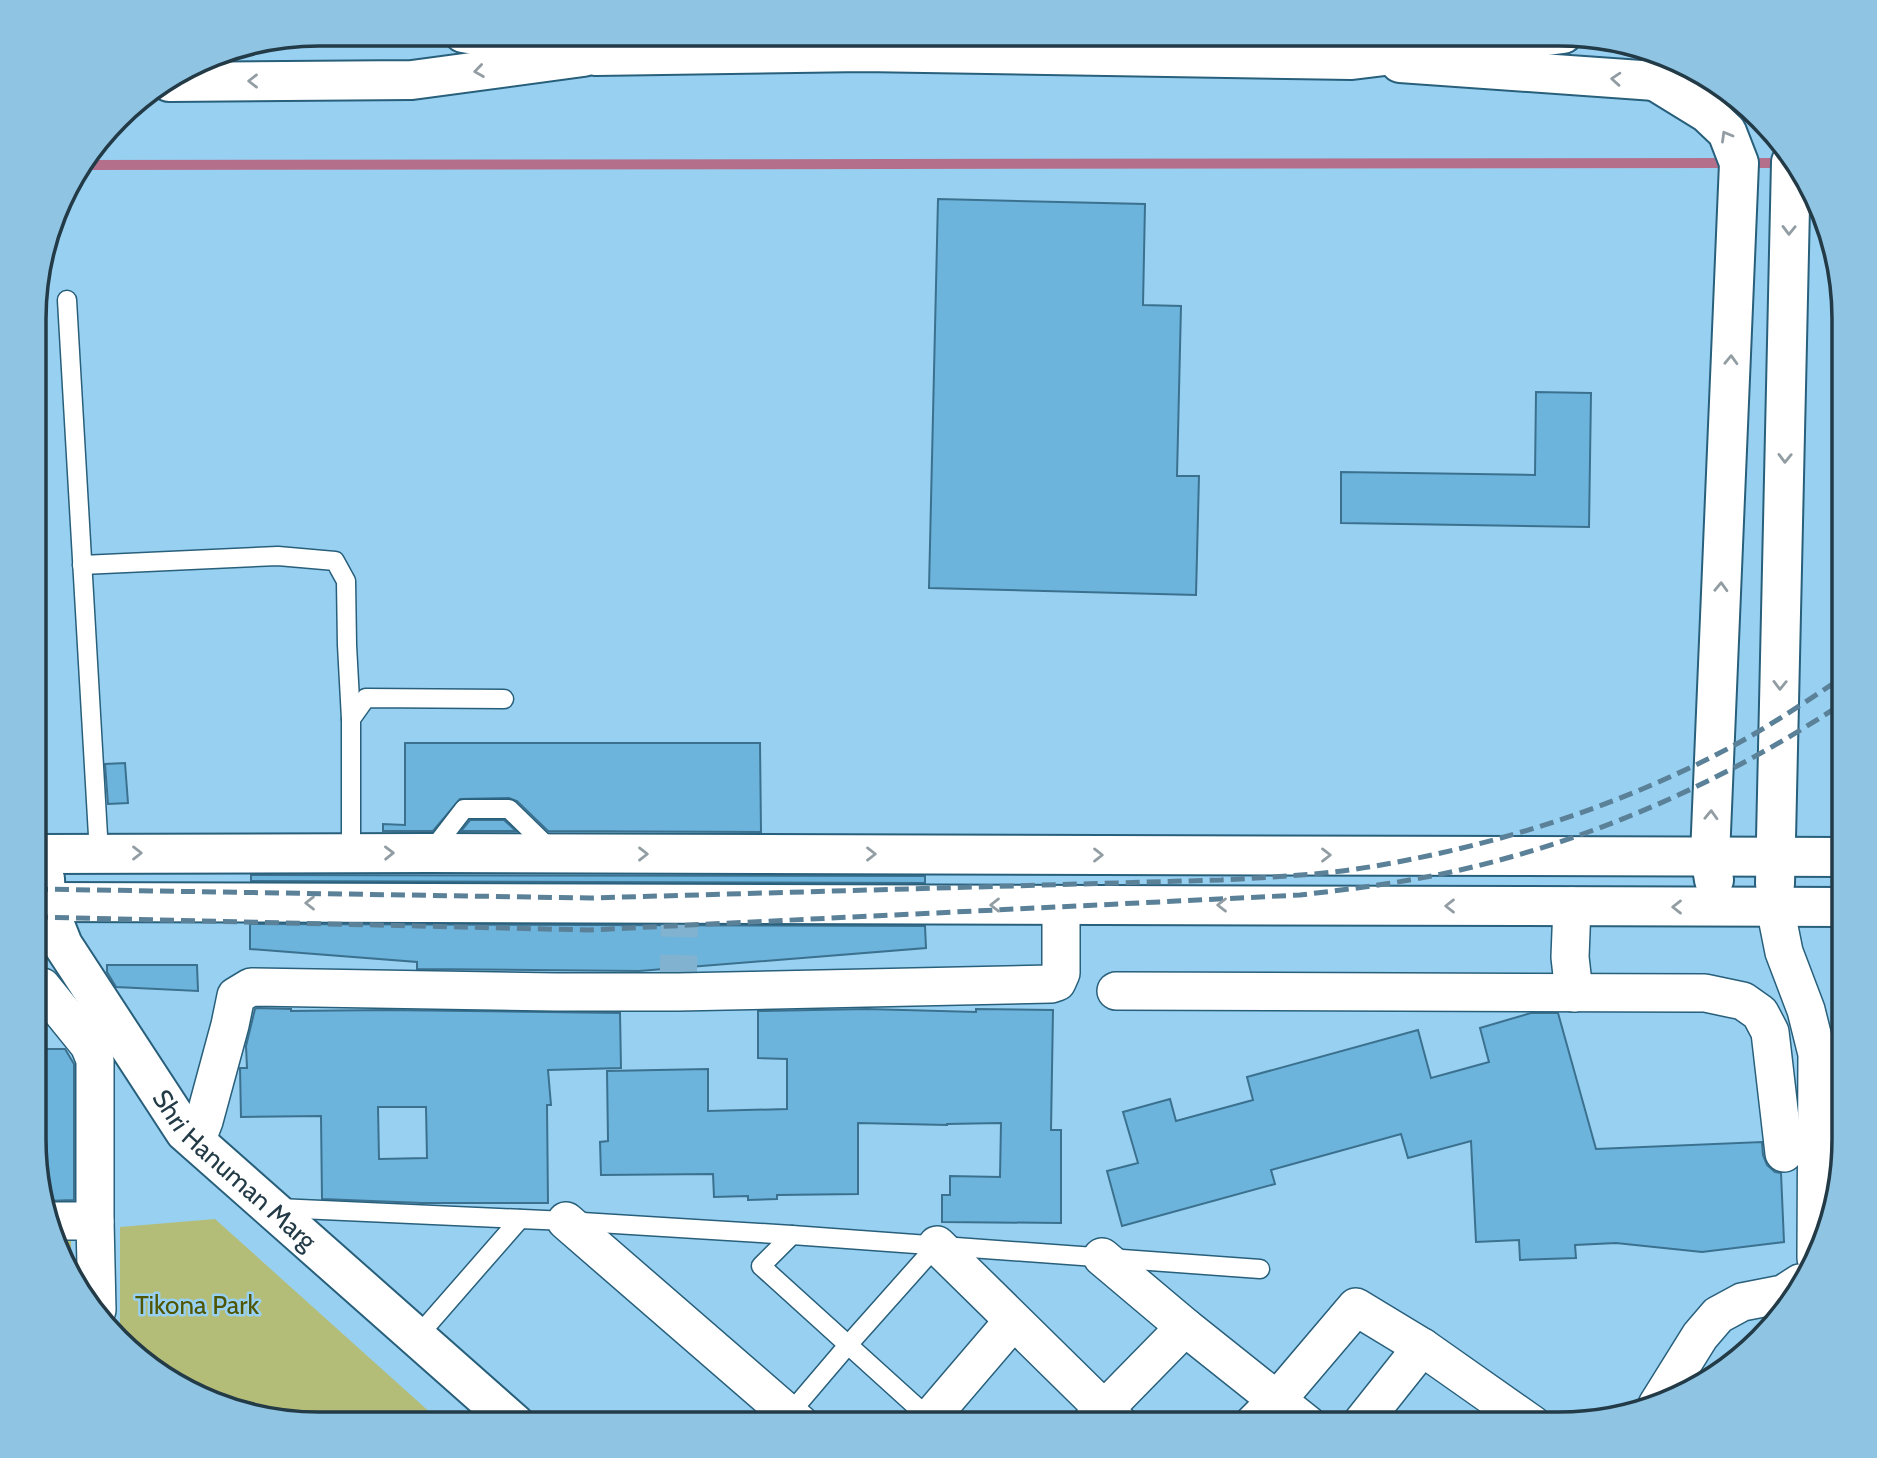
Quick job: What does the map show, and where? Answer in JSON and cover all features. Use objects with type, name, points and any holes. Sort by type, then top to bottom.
[{"type":"main road","points":[[542,46],[596,55]]},
{"type":"main road","points":[[1352,60],[1466,46]]},
{"type":"main road","points":[[182,82],[412,80],[596,55],[863,52],[1352,60],[1655,81],[1693,81]]},
{"type":"main road","points":[[1655,81],[1707,113],[1727,132],[1739,163],[1710,856],[1718,907]]},
{"type":"main road","points":[[1775,907],[1791,176]]},
{"type":"main road","points":[[46,854],[1832,857]]},
{"type":"main road","points":[[524,903],[538,854]]},
{"type":"main road","points":[[46,902],[1832,907]]},
{"type":"main road","name":"Shri Hanuman Marg","points":[[46,912],[63,945],[185,1132],[501,1412]]},
{"type":"street","points":[[196,1142],[204,1121],[236,996],[251,987],[678,992],[1051,984],[1057,982],[1061,973],[1061,905]]},
{"type":"street","points":[[1572,906],[1570,957],[1574,993]]},
{"type":"street","points":[[1775,907],[1784,952],[1806,1010],[1817,1054],[1816,1229]]},
{"type":"street","points":[[1116,991],[1705,993],[1743,1001],[1760,1013],[1770,1032],[1784,1153]]},
{"type":"street","points":[[46,992],[89,1045],[95,1060],[97,1298]]},
{"type":"street","points":[[58,1221],[95,1221]]},
{"type":"street","points":[[566,1221],[780,1412]]},
{"type":"street","points":[[937,1245],[1013,1321],[1098,1412]]},
{"type":"street","points":[[1102,1257],[1185,1327],[1264,1412],[1356,1307],[1422,1347],[1514,1412]]},
{"type":"street","points":[[1666,1391],[1699,1336],[1718,1315],[1742,1302],[1783,1294]]},
{"type":"street","points":[[936,1412],[1013,1321]]},
{"type":"street","points":[[1110,1412],[1185,1327]]},
{"type":"street","points":[[1370,1412],[1422,1347]]},
{"type":"lane","points":[[67,300],[99,853]]},
{"type":"lane","points":[[82,565],[278,556],[335,561],[346,581],[351,719],[351,854]]},
{"type":"lane","points":[[351,719],[366,698],[504,699]]},
{"type":"lane","points":[[271,1208],[566,1221],[1260,1269]]},
{"type":"lane","points":[[417,1337],[520,1219]]},
{"type":"lane","points":[[792,1235],[761,1266],[917,1412]]},
{"type":"lane","points":[[797,1412],[848,1345],[937,1245]]},
{"type":"green space","name":"Tikona Park","points":[[215,1219],[430,1412],[283,1410],[231,1398],[182,1376],[152,1356],[120,1326],[120,1227]]},
{"type":"green space","points":[[64,1237],[71,1237],[71,1254]]},
{"type":"building","points":[[938,199],[1145,204],[1143,305],[1181,306],[1177,476],[1199,476],[1196,595],[929,588]]},
{"type":"building","points":[[1536,392],[1591,393],[1589,527],[1341,523],[1341,472],[1535,475]]},
{"type":"building","points":[[405,743],[760,743],[761,832],[548,831],[517,801],[509,798],[460,799],[433,831],[383,831],[383,824],[405,825]]},
{"type":"building","points":[[125,763],[128,803],[108,804],[105,764]]},
{"type":"building","points":[[470,820],[504,820],[516,831],[461,831]]},
{"type":"building","points":[[251,875],[925,876],[925,883],[251,881]]},
{"type":"building","points":[[250,924],[925,926],[926,948],[639,971],[417,969],[417,962],[250,949]]},
{"type":"building","points":[[107,965],[197,965],[198,991],[116,987],[107,972]]},
{"type":"building","points":[[255,1009],[620,1013],[621,1068],[548,1070],[551,1105],[547,1105],[548,1203],[422,1203],[322,1199],[321,1116],[241,1117],[240,1068],[247,1068],[246,1046]],"holes":[[[378,1107],[426,1107],[427,1158],[379,1159]]]},
{"type":"building","points":[[867,1009],[976,1012],[976,1009],[1053,1010],[1051,1130],[1061,1130],[1061,1223],[942,1222],[942,1195],[950,1195],[950,1176],[1000,1177],[1001,1123],[858,1123],[858,1194],[777,1195],[777,1199],[748,1200],[748,1196],[714,1197],[713,1174],[601,1175],[600,1142],[608,1141],[607,1071],[708,1069],[708,1111],[787,1109],[787,1059],[758,1058],[758,1011]]},
{"type":"building","points":[[1531,1013],[1558,1013],[1596,1149],[1762,1142],[1767,1165],[1775,1172],[1781,1173],[1784,1242],[1702,1252],[1616,1243],[1575,1245],[1576,1258],[1520,1260],[1519,1240],[1476,1242],[1471,1141],[1408,1158],[1401,1134],[1271,1170],[1275,1184],[1122,1226],[1107,1171],[1138,1163],[1123,1112],[1170,1099],[1176,1121],[1253,1100],[1247,1077],[1418,1030],[1431,1078],[1489,1062],[1480,1028]]},
{"type":"building","points":[[46,1049],[65,1049],[74,1064],[74,1200],[53,1201],[51,1192],[46,1157]]},
{"type":"waterway","points":[[93,165],[1729,163]]},
{"type":"waterway","points":[[1747,163],[1782,163]]},
{"type":"tunnel","points":[[678,992],[680,904]]},
{"type":"railway","points":[[46,889],[590,898],[1221,880],[1337,872],[1467,847],[1558,821],[1602,805],[1646,788],[1731,747],[1832,684]]},
{"type":"railway","points":[[46,917],[589,930],[1300,895],[1395,883],[1451,872],[1555,844],[1655,806],[1704,783],[1798,732],[1832,710]]}]
